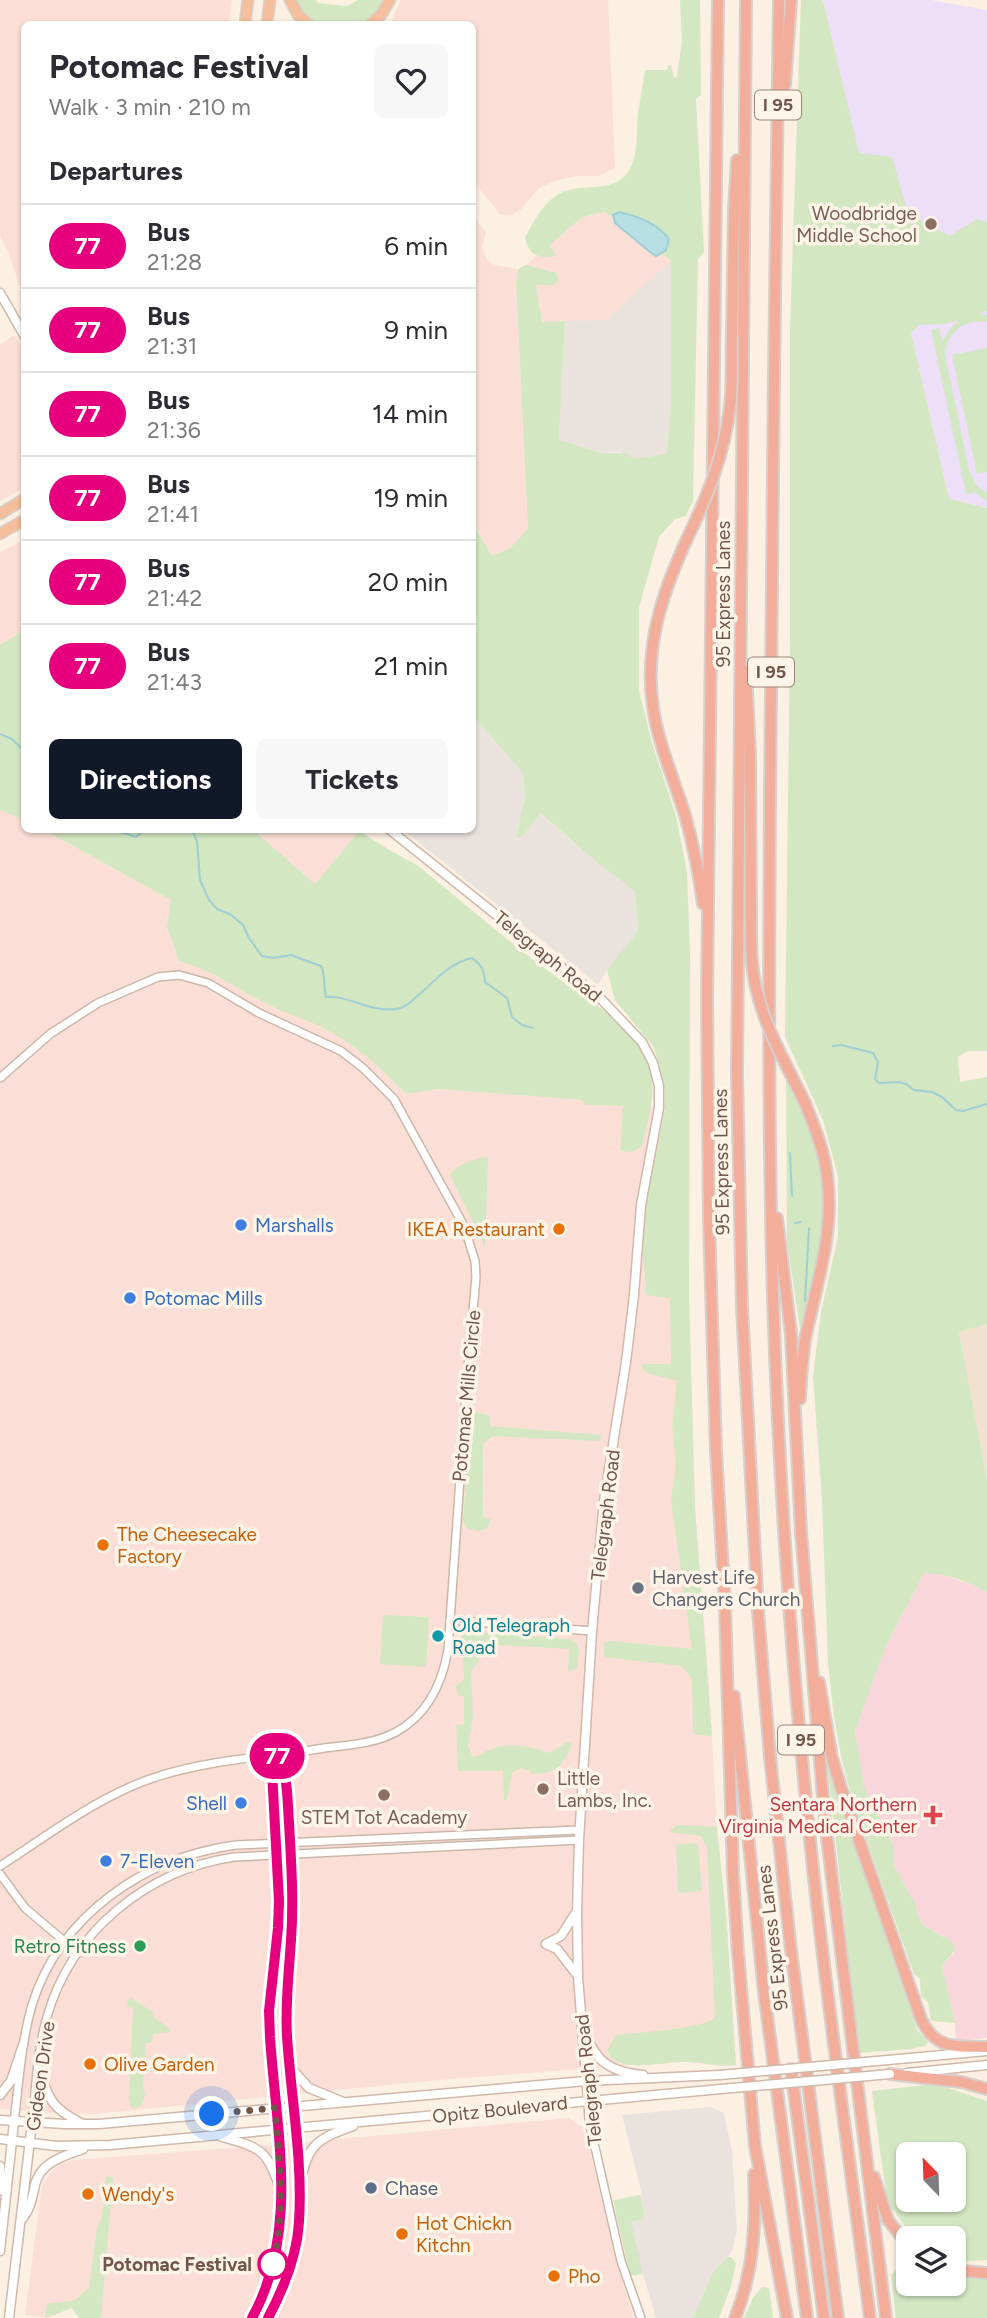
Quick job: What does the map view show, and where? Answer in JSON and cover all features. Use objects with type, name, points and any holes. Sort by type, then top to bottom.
[{"type":"highway","points":[[245,21],[248,0]]},
{"type":"highway","points":[[267,21],[270,0]]},
{"type":"highway","points":[[290,0],[305,21]]},
{"type":"highway","points":[[374,21],[390,0]]},
{"type":"highway","points":[[718,0],[708,940],[709,1220],[733,1873],[753,2126],[755,2208],[754,2245],[747,2286],[735,2318]]},
{"type":"highway","name":"95 Express Lanes","points":[[746,0],[737,1075],[742,1307],[764,1690],[784,1889],[838,2318]]},
{"type":"highway","name":"I 95","points":[[779,0],[772,428],[769,933],[773,1299],[782,1486],[801,1741],[828,1998],[870,2318]]},
{"type":"highway","points":[[777,210],[783,155],[784,88],[791,0]]},
{"type":"highway","points":[[708,940],[695,855],[656,725],[651,690],[651,659],[658,617],[668,583],[709,491],[723,446],[730,404],[734,210],[744,73]]},
{"type":"highway","points":[[0,514],[21,501]]},
{"type":"highway","points":[[0,534],[21,522]]},
{"type":"highway","points":[[740,594],[750,741],[752,971],[759,1000],[774,1038],[816,1130],[827,1172],[829,1215],[824,1259],[803,1350],[797,1455]]},
{"type":"highway","points":[[770,1160],[789,1313],[806,1600],[825,1821],[886,2318]]},
{"type":"highway","points":[[806,1600],[832,1758],[921,2019],[930,2035],[946,2045],[987,2049]]},
{"type":"highway","points":[[725,1606],[764,1992],[807,2318]]},
{"type":"highway","points":[[791,2069],[824,2318]]},
{"type":"highway","points":[[890,2074],[961,2082],[987,2089]]},
{"type":"highway","points":[[753,2126],[771,2242],[787,2318]]},
{"type":"highway","points":[[862,2127],[883,2208],[896,2232]]},
{"type":"highway","points":[[966,2271],[987,2273]]},
{"type":"main road","points":[[0,293],[21,330]]},
{"type":"main road","name":"Telegraph Road","points":[[394,833],[599,997],[642,1042],[653,1063],[659,1086],[659,1108],[641,1205],[636,1284],[626,1362],[604,1501],[592,1631],[579,1830],[577,1913],[578,1977],[588,2101]]},
{"type":"main road","points":[[577,1913],[561,1936],[546,1944],[557,1950],[578,1977]]},
{"type":"main road","points":[[581,2020],[594,2051],[617,2071],[677,2077]]},
{"type":"main road","points":[[0,2095],[11,2081],[23,2046]]},
{"type":"main road","name":"Opitz Boulevard","points":[[0,2120],[84,2124],[586,2081],[720,2075],[987,2049]]},
{"type":"main road","name":"Opitz Boulevard","points":[[0,2139],[30,2144],[91,2146],[987,2065]]},
{"type":"main road","points":[[290,2067],[309,2088],[344,2102]]},
{"type":"main road","points":[[38,2071],[51,2102],[68,2116],[84,2124]]},
{"type":"main road","name":"Gideon Drive","points":[[0,2251],[14,2122]]},
{"type":"main road","points":[[300,2183],[306,2161],[319,2141],[328,2135],[366,2122]]},
{"type":"main road","name":"Gideon Drive","points":[[9,2318],[32,2123]]},
{"type":"main road","points":[[215,2135],[260,2150],[271,2163],[282,2193]]},
{"type":"main road","points":[[21,2220],[31,2204],[38,2177],[45,2167],[57,2158],[91,2146]]},
{"type":"main road","points":[[0,2166],[6,2202]]},
{"type":"street","name":"Potomac Mills Circle","points":[[0,1078],[50,1034],[98,1003],[158,977],[179,975],[208,983],[259,1013],[341,1051],[363,1068],[394,1099],[464,1226],[473,1248],[476,1277],[448,1650],[442,1679],[428,1704],[409,1723],[394,1733],[369,1742],[205,1765],[134,1785],[99,1803],[0,1866]]},
{"type":"street","points":[[450,1620],[592,1631]]},
{"type":"street","points":[[252,2318],[273,2266],[281,2222],[282,2193],[269,2011],[278,1928],[272,1774],[276,1755]]},
{"type":"street","points":[[268,2318],[292,2262],[299,2224],[300,2183],[286,2009],[292,1913],[290,1842],[284,1770],[276,1755]]},
{"type":"street","name":"Gideon Drive","points":[[14,2122],[23,2046],[30,2014],[49,1965],[64,1941],[94,1910],[111,1895],[151,1869],[192,1853],[218,1847],[276,1842],[579,1830]]},
{"type":"street","name":"Gideon Drive","points":[[32,2123],[44,2030],[50,2006],[77,1952],[99,1926],[124,1904],[166,1877],[217,1859],[579,1840]]},
{"type":"street","points":[[0,1874],[26,1908],[77,1952]]},
{"type":"street","name":"Telegraph Road","points":[[588,2101],[589,2121],[621,2261],[641,2318]]},
{"type":"shaded area","points":[[0,0],[232,0],[229,21],[21,21],[21,288],[0,236]]},
{"type":"shaded area","points":[[401,0],[608,0],[615,168],[599,176],[557,180],[539,188],[520,210],[510,216],[500,214],[476,185],[476,21],[391,21]]},
{"type":"shaded area","name":"Woodbridge Middle School","points":[[823,0],[931,0],[987,10],[987,508],[949,499],[911,333],[864,179]]},
{"type":"shaded area","points":[[605,212],[671,261],[606,320],[542,322],[536,285],[526,265],[582,217]]},
{"type":"shaded area","points":[[476,221],[486,232],[482,248],[487,259],[494,265],[518,269],[516,283],[528,529],[510,548],[492,556],[476,527]]},
{"type":"shaded area","points":[[671,261],[671,401],[668,454],[634,459],[621,452],[601,453],[559,440],[565,321],[606,320]]},
{"type":"shaded area","points":[[14,335],[21,346],[21,490],[0,501],[0,345]]},
{"type":"shaded area","points":[[21,542],[21,632],[0,645],[0,552]]},
{"type":"shaded area","points":[[476,719],[523,773],[525,797],[516,837],[522,836],[539,813],[635,891],[638,931],[598,985],[407,833],[476,833]]},
{"type":"shaded area","name":"Potomac Mills","points":[[0,810],[21,819],[21,833],[49,833],[171,900],[167,927],[179,961],[203,968],[342,1038],[383,1069],[406,1094],[439,1089],[582,1100],[589,1105],[689,1108],[689,1299],[695,1508],[736,2065],[720,2066],[684,2061],[439,2080],[95,2114],[0,2109]]},
{"type":"shaded area","points":[[256,833],[358,833],[315,884]]},
{"type":"shaded area","points":[[987,1324],[987,1479],[959,1332]]},
{"type":"shaded area","name":"Sentara Northern Virginia Medical Center","points":[[924,1573],[936,1573],[987,1592],[987,2038],[956,2041],[955,2023],[942,1966],[954,1953],[947,1938],[923,1925],[917,1914],[916,1905],[893,1864],[893,1845],[864,1786],[860,1770],[855,1731],[886,1646]]},
{"type":"shaded area","points":[[710,2107],[724,2113],[732,2152],[737,2231],[733,2248],[713,2272],[693,2318],[656,2318],[637,2254],[631,2222],[645,2219],[640,2195],[642,2194],[622,2115]]},
{"type":"shaded area","points":[[569,2118],[582,2127],[587,2140],[634,2318],[100,2318],[99,2295],[48,2318],[25,2315],[42,2185],[60,2164],[74,2160]]},
{"type":"green space","points":[[293,0],[316,0],[318,3],[347,6],[358,0],[385,0],[381,9],[367,21],[312,21]]},
{"type":"green space","points":[[680,0],[700,0],[701,95],[696,99],[704,252],[698,259],[693,501],[686,516],[675,519],[659,537],[639,607],[639,691],[652,743],[676,816],[687,872],[690,953],[689,1299],[695,1508],[712,1736],[693,1734],[692,1678],[681,1666],[604,1657],[604,1643],[611,1641],[692,1649],[671,1501],[676,1463],[672,1425],[677,1381],[647,1373],[642,1368],[643,1364],[671,1364],[670,1298],[646,1295],[643,1252],[646,1203],[665,1110],[665,1091],[653,1046],[615,1000],[607,970],[638,931],[635,891],[600,865],[540,813],[522,837],[516,837],[525,797],[523,773],[476,719],[476,529],[492,556],[510,548],[528,529],[516,283],[518,269],[526,265],[556,273],[559,280],[553,285],[536,285],[542,322],[565,321],[559,440],[601,453],[626,453],[634,459],[667,454],[671,401],[671,261],[605,212],[582,217],[550,245],[556,256],[536,255],[529,249],[525,238],[542,209],[557,195],[565,191],[614,183],[628,172],[635,151],[645,70],[667,70],[668,65],[671,65],[674,78],[677,76],[682,41]]},
{"type":"green space","points":[[801,0],[823,0],[859,153],[892,157],[908,214],[950,236],[977,219],[987,222],[987,311],[978,314],[987,315],[987,322],[971,322],[958,328],[950,339],[945,354],[969,470],[977,486],[987,493],[987,501],[973,491],[966,494],[931,330],[939,328],[942,342],[959,320],[945,324],[919,325],[911,333],[949,499],[987,508],[987,1051],[968,1051],[958,1057],[960,1082],[987,1077],[987,1324],[959,1332],[987,1479],[987,1592],[957,1579],[924,1573],[886,1646],[855,1731],[864,1786],[893,1845],[893,1864],[916,1905],[923,1925],[951,1941],[955,1950],[942,1966],[955,2023],[931,2021],[928,2002],[921,1996],[920,1979],[914,1974],[851,1796],[834,1717],[828,1664],[822,1500],[813,1376],[821,1312],[838,1237],[838,1176],[823,1120],[785,1037],[790,643],[790,329]]},
{"type":"green space","points":[[987,348],[987,472],[977,474],[952,355]]},
{"type":"green space","points":[[21,632],[21,819],[0,810],[0,645]]},
{"type":"green space","points":[[49,833],[256,833],[315,884],[357,833],[362,833],[417,865],[523,952],[610,1015],[633,1037],[648,1061],[652,1082],[651,1104],[642,1146],[632,1152],[620,1151],[623,1106],[585,1105],[582,1100],[439,1089],[406,1094],[366,1057],[333,1033],[271,1006],[205,970],[179,961],[167,927],[171,900]]},
{"type":"green space","points":[[786,1075],[816,1144],[825,1192],[818,1264],[801,1335],[787,1242]]},
{"type":"green space","points":[[487,1157],[485,1247],[450,1175],[461,1165]]},
{"type":"green space","points":[[471,1412],[490,1416],[490,1426],[601,1435],[600,1441],[493,1436],[483,1444],[483,1515],[491,1519],[488,1528],[479,1531],[466,1528],[463,1520]]},
{"type":"green space","points":[[383,1615],[429,1617],[426,1667],[380,1664]]},
{"type":"green space","points":[[463,1631],[569,1639],[577,1643],[579,1650],[577,1668],[568,1672],[569,1649],[481,1644],[479,1661],[471,1671],[473,1716],[468,1747],[473,1757],[494,1748],[509,1746],[528,1747],[549,1753],[571,1742],[569,1752],[555,1770],[531,1774],[530,1770],[520,1768],[512,1773],[507,1800],[504,1800],[503,1771],[458,1771],[456,1725],[464,1724],[464,1696],[458,1695],[456,1686],[464,1680],[463,1652],[459,1643]]},
{"type":"green space","points":[[826,1752],[917,2030],[928,2042],[925,2046],[859,2053]]},
{"type":"green space","points":[[680,1825],[717,1827],[736,2065],[689,2062],[629,2065],[611,2058],[607,2050],[616,2035],[682,2028],[715,2018],[707,1847],[701,1836],[670,1832]]},
{"type":"green space","points":[[676,1845],[698,1845],[702,1891],[678,1893]]},
{"type":"green space","points":[[130,1997],[154,2013],[152,2016],[171,2030],[153,2034],[152,2043],[146,2043],[143,2087],[145,2095],[142,2105],[134,2109],[129,2098],[133,2008],[128,2007]]},
{"type":"green space","points":[[936,2084],[987,2101],[987,2260],[966,2261],[966,2226],[905,2226],[887,2201],[872,2091]]},
{"type":"green space","points":[[106,2177],[113,2178],[101,2318],[79,2318],[72,2308],[45,2318],[47,2304],[75,2300],[89,2288],[97,2228],[102,2217]]},
{"type":"green space","points":[[640,2195],[645,2219],[631,2222],[643,2274],[630,2276],[613,2200]]},
{"type":"green space","points":[[728,2257],[736,2263],[719,2318],[693,2318],[713,2272]]},
{"type":"green space","points":[[896,2270],[896,2296],[966,2296],[966,2278],[987,2279],[987,2318],[896,2318],[891,2275]]},
{"type":"green space","points":[[762,2287],[769,2288],[773,2318],[744,2318],[753,2298]]},
{"type":"water","points":[[619,212],[640,218],[659,229],[669,239],[666,250],[656,256],[650,252],[615,223],[613,215]]},
{"type":"waterway","points":[[0,734],[12,739],[21,748]]},
{"type":"waterway","points":[[124,833],[136,837],[141,833]]},
{"type":"waterway","points":[[193,833],[197,841],[200,880],[209,900],[217,909],[230,914],[243,925],[262,956],[273,958],[291,955],[321,966],[326,997],[381,1009],[401,1008],[456,964],[472,958],[482,968],[485,982],[507,998],[512,1017],[522,1025],[533,1028]]},
{"type":"waterway","points":[[833,1046],[841,1045],[873,1053],[878,1062],[875,1079],[879,1083],[899,1082],[914,1090],[932,1092],[956,1110],[963,1111],[987,1104]]},
{"type":"waterway","points":[[790,1153],[792,1196]]},
{"type":"waterway","points":[[795,1223],[801,1222]]},
{"type":"waterway","points":[[805,1301],[809,1228]]},
{"type":"bus line","name":"77","points":[[252,2318],[273,2266],[281,2222],[281,2174],[269,2011],[279,1901],[272,1771],[276,1755],[284,1770],[286,1784],[293,1890],[286,2009],[300,2183],[299,2224],[292,2262],[268,2318]]},
{"type":"place","name":"Woodbridge Middle School","points":[[931,224]]},
{"type":"place","name":"Marshalls","points":[[241,1225]]},
{"type":"place","name":"IKEA Restaurant","points":[[559,1229]]},
{"type":"place","name":"Potomac Mills","points":[[130,1298]]},
{"type":"place","name":"The Cheesecake Factory","points":[[103,1545]]},
{"type":"place","name":"Harvest Life Changers Church","points":[[638,1588]]},
{"type":"place","name":"Old Telegraph Road","points":[[438,1636]]},
{"type":"place","name":"Little Lambs, Inc.","points":[[543,1789]]},
{"type":"place","name":"STEM Tot Academy","points":[[384,1795]]},
{"type":"place","name":"Shell","points":[[241,1803]]},
{"type":"place","name":"Sentara Northern Virginia Medical Center","points":[[933,1815]]},
{"type":"place","name":"7-Eleven","points":[[106,1861]]},
{"type":"place","name":"Retro Fitness","points":[[140,1946]]},
{"type":"place","name":"Olive Garden","points":[[90,2064]]},
{"type":"place","name":"Chase","points":[[371,2188]]},
{"type":"place","name":"Wendy's","points":[[88,2194]]},
{"type":"place","name":"Hot Chickn Kitchn","points":[[402,2234]]},
{"type":"place","name":"Potomac Festival","points":[[273,2264]]},
{"type":"place","name":"Pho","points":[[554,2276]]},
{"type":"route","points":[[212,2114],[275,2108],[282,2193],[281,2222],[273,2264]]}]
